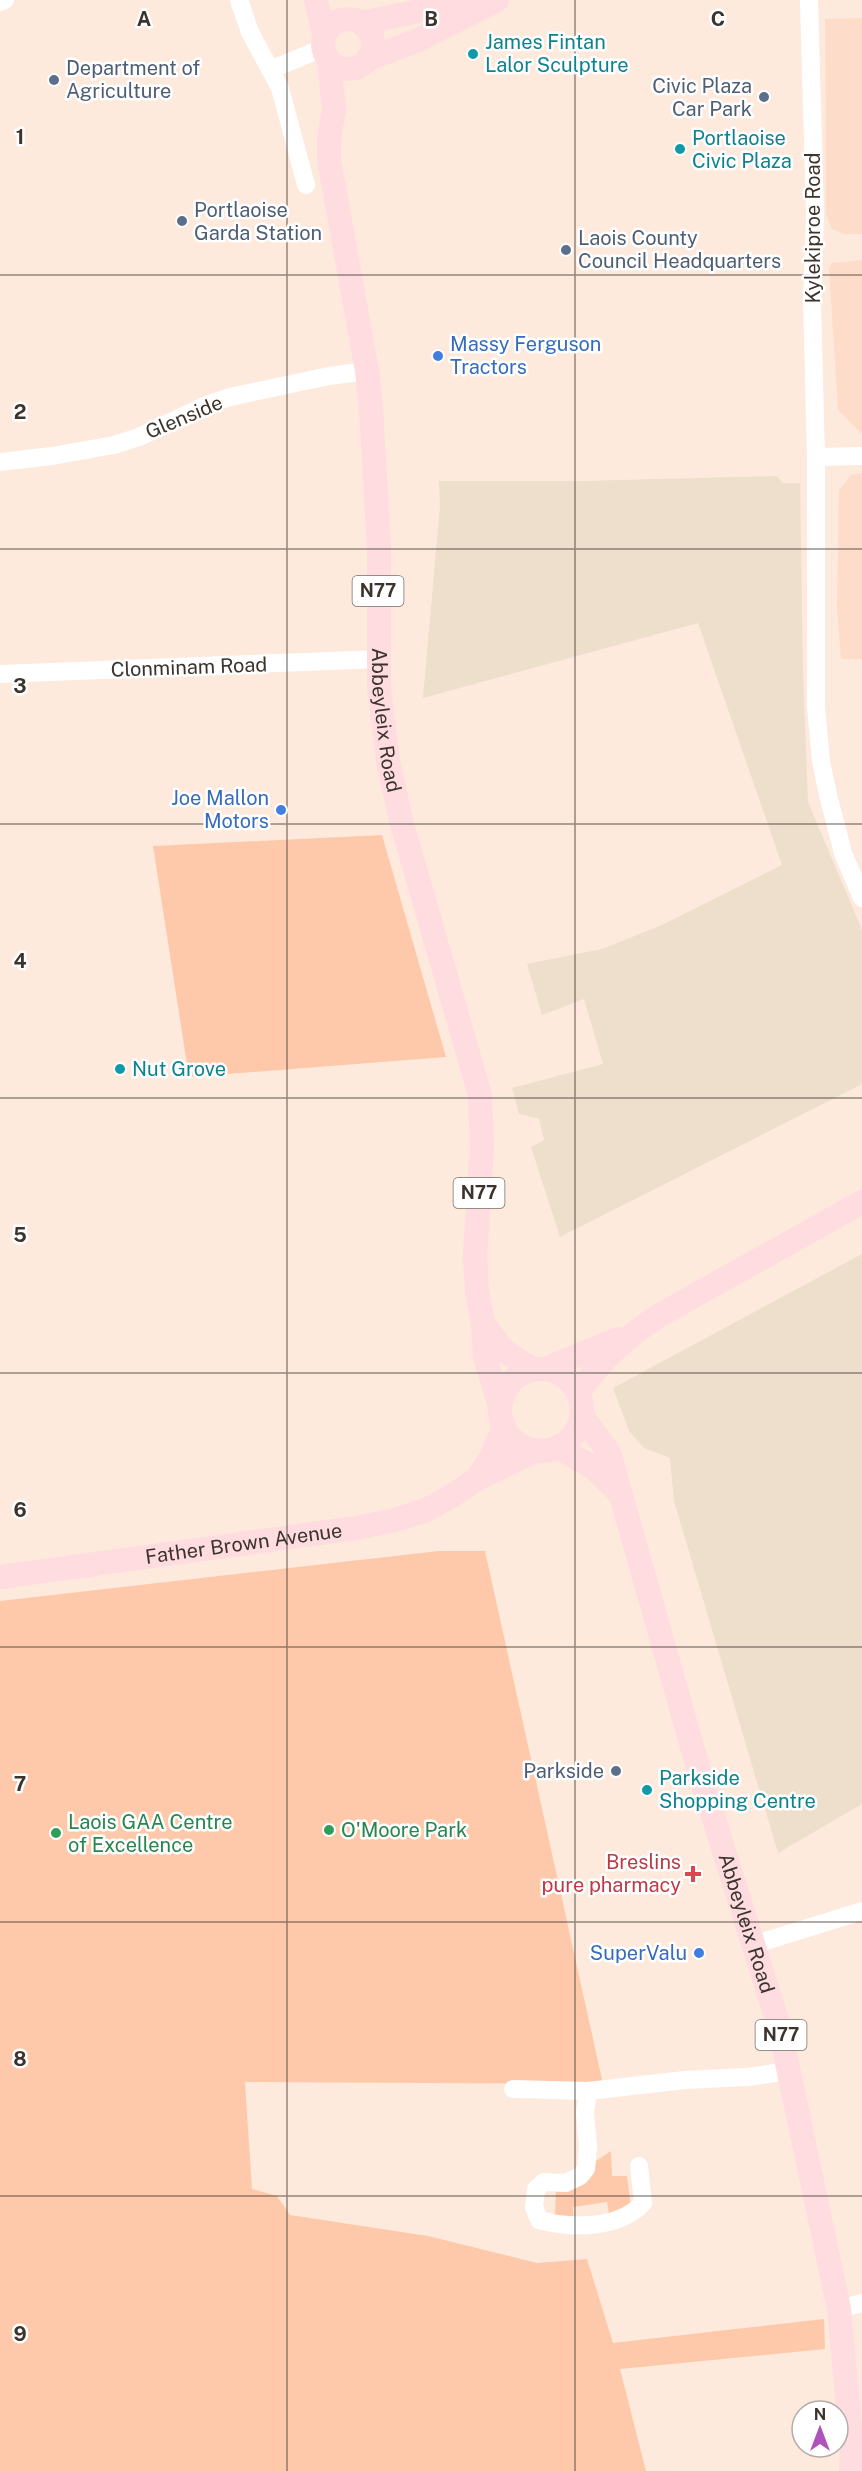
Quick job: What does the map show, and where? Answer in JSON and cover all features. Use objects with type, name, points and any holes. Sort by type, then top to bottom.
[{"type":"main road","points":[[316,0],[325,48],[343,69],[416,41],[497,0]]},
{"type":"main road","points":[[329,0],[372,35],[372,52],[363,63]]},
{"type":"main road","points":[[325,48],[329,27],[465,1]]},
{"type":"main road","name":"N77","points":[[325,48],[334,109]]},
{"type":"main road","name":"N77","points":[[334,109],[363,63]]},
{"type":"main road","name":"Abbeyleix Road","points":[[334,109],[329,139],[329,160],[367,371],[374,447],[378,537],[379,687],[394,793],[480,1095],[482,1146],[475,1255],[477,1292],[483,1323],[485,1358],[502,1416]]},
{"type":"main road","points":[[547,1448],[574,1433],[580,1403],[598,1364],[631,1334],[660,1315],[862,1202]]},
{"type":"main road","name":"Abbeyleix Road","points":[[483,1323],[503,1350],[539,1369]]},
{"type":"main road","points":[[502,1416],[502,1396],[515,1378],[631,1334]]},
{"type":"main road","name":"N77","points":[[539,1369],[564,1377],[580,1403]]},
{"type":"main road","name":"Abbeyleix Road","points":[[580,1403],[609,1453],[699,1770],[780,2030],[851,2306],[855,2456]]},
{"type":"main road","name":"N77","points":[[502,1416],[517,1443],[547,1448]]},
{"type":"main road","name":"Father Brown Avenue","points":[[477,1479],[490,1459],[502,1416]]},
{"type":"main road","name":"Abbeyleix Road","points":[[547,1448],[592,1467],[619,1492]]},
{"type":"main road","name":"Father Brown Avenue","points":[[0,1577],[356,1528],[395,1520],[426,1510],[477,1479],[547,1448]]},
{"type":"street","points":[[0,2],[5,0]]},
{"type":"street","points":[[239,0],[250,32],[280,88],[306,185]]},
{"type":"street","name":"Kylekiproe Road","points":[[809,0],[815,235],[812,303],[816,457],[816,706],[821,762],[843,853],[862,898]]},
{"type":"street","points":[[270,70],[325,48]]},
{"type":"street","name":"Glenside","points":[[0,462],[114,446],[230,397],[329,376],[367,371]]},
{"type":"street","points":[[816,457],[862,456]]},
{"type":"street","name":"Clonminam Road","points":[[0,674],[379,659]]},
{"type":"street","points":[[753,1945],[862,1911]]},
{"type":"street","points":[[513,2089],[588,2091],[685,2080],[747,2077],[789,2071]]},
{"type":"street","points":[[588,2091],[585,2113],[588,2147],[586,2169],[580,2176],[566,2183],[544,2182],[536,2189],[534,2207],[539,2220],[555,2224],[588,2224],[616,2221],[634,2212],[643,2203],[639,2166]]},
{"type":"shaded area","points":[[862,18],[862,234],[843,234],[832,229],[826,214],[825,19]]},
{"type":"shaded area","points":[[862,260],[862,434],[838,410],[829,269],[832,263]]},
{"type":"shaded area","points":[[862,473],[862,659],[841,659],[837,607],[839,490],[851,475]]},
{"type":"shaded area","points":[[777,476],[783,483],[800,483],[808,802],[862,930],[862,1084],[560,1237],[531,1147],[544,1140],[539,1119],[519,1114],[512,1088],[603,1064],[584,999],[542,1015],[527,964],[602,949],[662,925],[782,865],[698,623],[423,698],[440,506],[439,481],[583,481]]},
{"type":"shaded area","points":[[382,835],[446,1057],[189,1077],[153,846]]},
{"type":"shaded area","points":[[862,1254],[862,1804],[778,1853],[674,1501],[670,1458],[644,1448],[629,1431],[613,1388]]},
{"type":"shaded area","points":[[439,1551],[485,1551],[603,2084],[245,2082],[252,2189],[277,2196],[290,2215],[428,2236],[537,2263],[587,2259],[613,2343],[824,2319],[825,2349],[620,2369],[646,2471],[0,2471],[0,1601]]},
{"type":"shaded area","points":[[611,2151],[612,2176],[627,2176],[631,2207],[609,2214],[607,2202],[573,2207],[574,2220],[555,2216],[556,2189],[583,2185],[591,2176],[596,2161]]},
{"type":"place","name":"James Fintan Lalor Sculpture","points":[[473,54]]},
{"type":"place","name":"Department of Agriculture","points":[[54,80]]},
{"type":"place","name":"Civic Plaza Car Park","points":[[764,97]]},
{"type":"place","name":"Portlaoise Civic Plaza","points":[[680,149]]},
{"type":"place","name":"Portlaoise Garda Station","points":[[182,221]]},
{"type":"place","name":"Laois County Council Headquarters","points":[[566,250]]},
{"type":"place","name":"Massy Ferguson Tractors","points":[[438,356]]},
{"type":"place","name":"Joe Mallon Motors","points":[[281,810]]},
{"type":"place","name":"Nut Grove","points":[[120,1069]]},
{"type":"place","name":"Parkside","points":[[616,1771]]},
{"type":"place","name":"Parkside Shopping Centre","points":[[647,1790]]},
{"type":"place","name":"O'Moore Park","points":[[329,1830]]},
{"type":"place","name":"Laois GAA Centre of Excellence","points":[[56,1833]]},
{"type":"place","name":"Breslins pure pharmacy","points":[[693,1874]]},
{"type":"place","name":"SuperValu","points":[[699,1953]]}]
